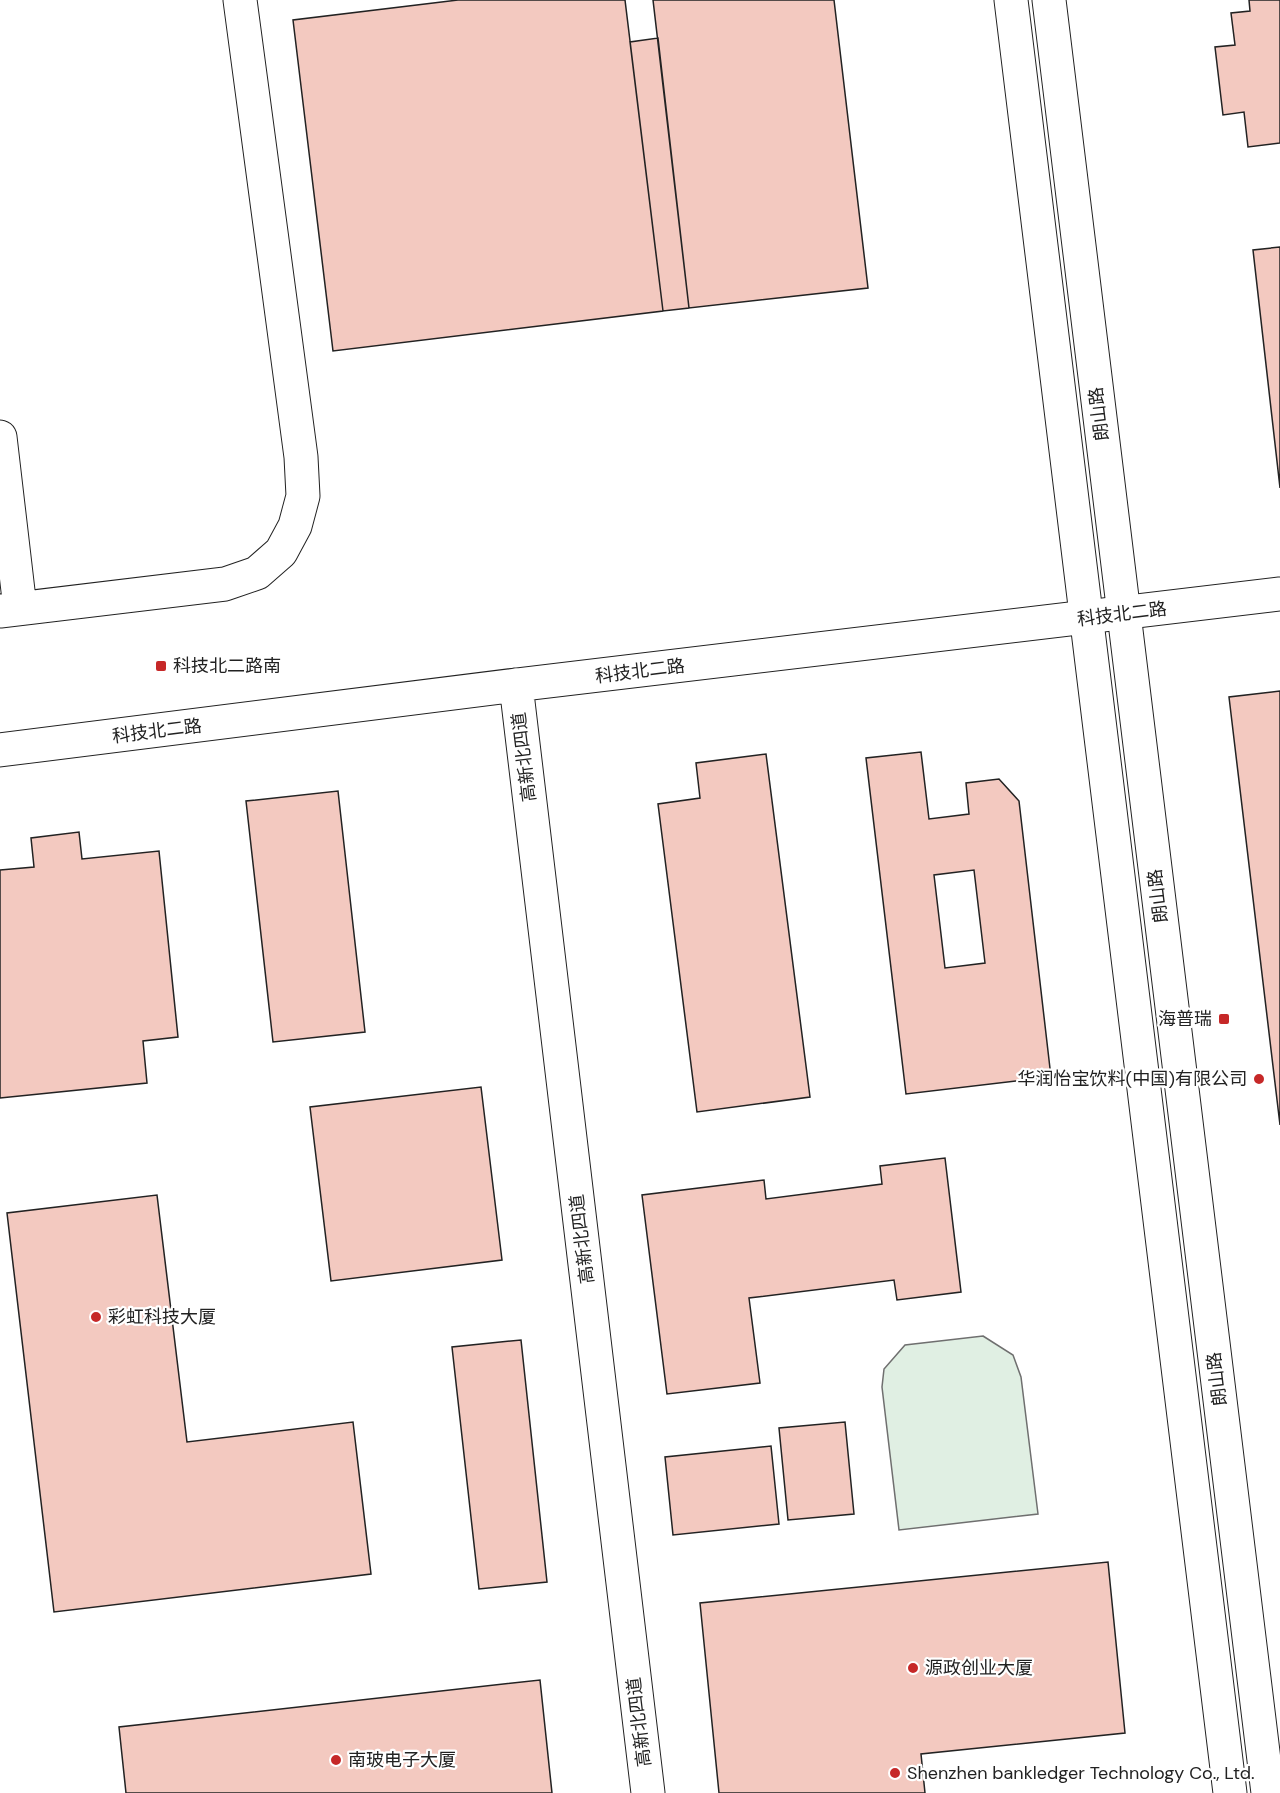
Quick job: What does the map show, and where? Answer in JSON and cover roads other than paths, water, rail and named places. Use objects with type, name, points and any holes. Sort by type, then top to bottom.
[{"type":"main road","points":[[0,437],[10,610],[225,584],[257,573],[281,552],[295,526],[303,496],[302,457],[240,0]]},
{"type":"main road","name":"朗山路","points":[[1011,0],[1230,1793]]},
{"type":"main road","name":"朗山路","points":[[1048,0],[1268,1793]]},
{"type":"main road","name":"科技北二路","points":[[0,750],[516,685],[1280,594]]},
{"type":"main road","name":"高新北四道","points":[[516,685],[648,1793]]},
{"type":"place","name":"科技北二路南","points":[[161,666]]},
{"type":"place","name":"海普瑞","points":[[1224,1019]]},
{"type":"place","name":"华润怡宝饮料(中国)有限公司","points":[[1259,1079]]},
{"type":"place","name":"彩虹科技大厦","points":[[96,1317]]},
{"type":"place","name":"源政创业大厦","points":[[913,1668]]},
{"type":"place","name":"南玻电子大厦","points":[[336,1760]]},
{"type":"place","name":"Shenzhen bankledger Technology Co., Ltd.","points":[[895,1773]]}]
